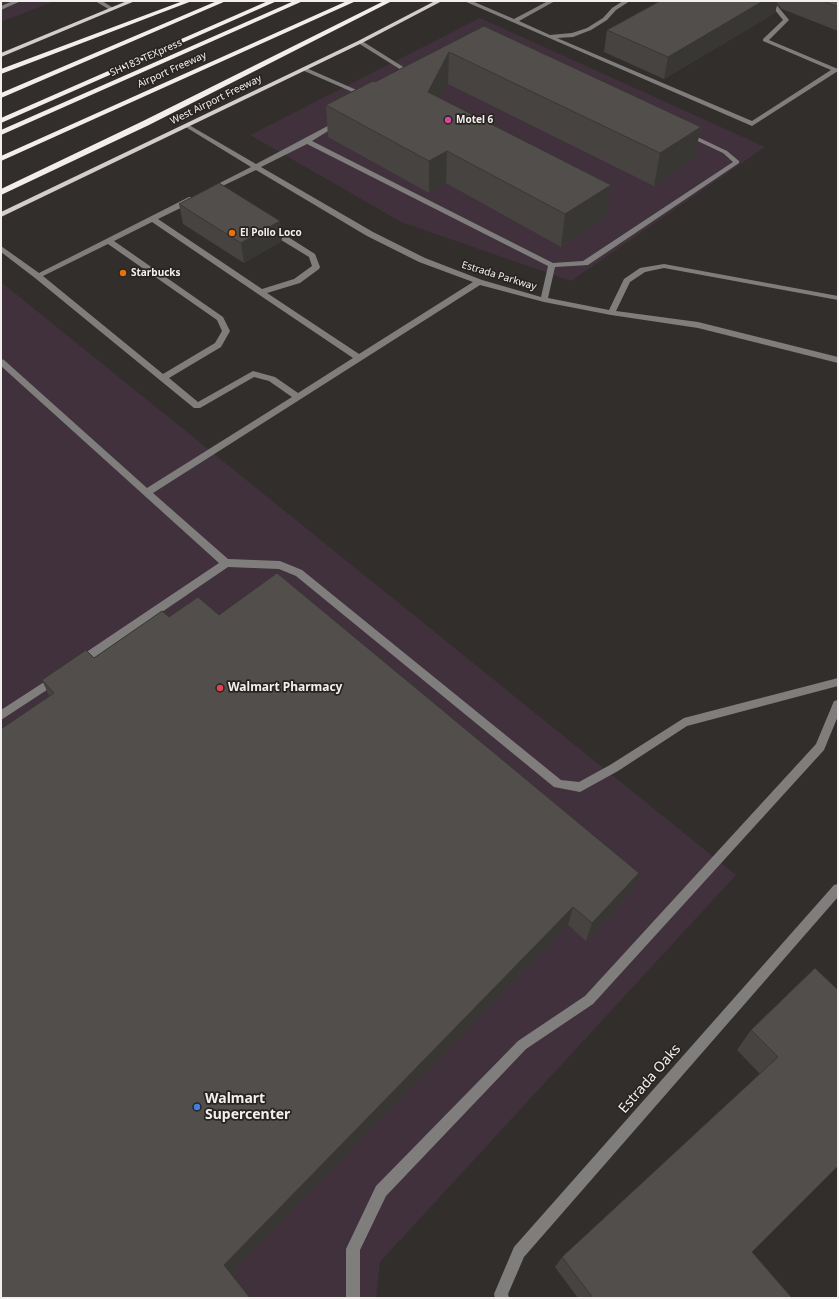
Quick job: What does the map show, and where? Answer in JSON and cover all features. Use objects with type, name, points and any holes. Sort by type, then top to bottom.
[{"type":"highway","points":[[1,72],[189,1]]},
{"type":"highway","points":[[1,96],[223,1]]},
{"type":"highway","name":"SH 183 TEXpress","points":[[1,121],[274,1]]},
{"type":"highway","name":"SH 183 TEXpress","points":[[1,133],[300,1]]},
{"type":"highway","name":"Airport Freeway","points":[[1,159],[353,1]]},
{"type":"highway","points":[[1,192],[146,123],[389,1]]},
{"type":"highway","points":[[246,48],[326,5]]},
{"type":"main road","points":[[1,54],[132,1]]},
{"type":"main road","name":"West Airport Freeway","points":[[1,215],[360,42],[440,1]]},
{"type":"street","points":[[1,8],[18,1]]},
{"type":"street","points":[[98,1],[112,9]]},
{"type":"street","points":[[467,1],[752,124],[836,70],[765,40],[786,20],[773,4],[767,1]]},
{"type":"street","points":[[515,21],[552,1]]},
{"type":"street","points":[[549,36],[573,35],[589,29],[605,19],[614,9],[627,1]]},
{"type":"street","points":[[360,42],[416,77]]},
{"type":"street","points":[[304,69],[376,100]]},
{"type":"street","points":[[410,81],[423,74]]},
{"type":"street","points":[[38,276],[153,219],[213,192],[345,119]]},
{"type":"street","name":"Estrada Parkway","points":[[186,126],[395,247],[422,260],[479,282],[544,300],[611,313],[698,325],[838,360]]},
{"type":"street","points":[[307,141],[552,265],[586,263],[737,162],[725,152],[682,132]]},
{"type":"street","points":[[153,219],[359,358]]},
{"type":"street","points":[[261,292],[297,281],[316,267],[312,256],[267,227]]},
{"type":"street","points":[[109,241],[220,319],[226,331],[218,345],[163,378]]},
{"type":"street","points":[[1,248],[38,276],[197,406],[253,374],[272,379],[298,397]]},
{"type":"street","points":[[544,300],[552,265]]},
{"type":"street","points":[[611,313],[627,281],[643,270],[664,266],[838,298]]},
{"type":"street","points":[[147,492],[479,282]]},
{"type":"street","points":[[1,362],[226,563]]},
{"type":"street","points":[[1,716],[226,563],[280,565],[299,573],[558,784],[580,787],[614,768],[684,722],[838,682]]},
{"type":"street","points":[[352,1298],[353,1249],[381,1192],[522,1045],[589,1000],[820,747],[838,704]]},
{"type":"street","name":"Estrada Oaks","points":[[502,1298],[501,1294],[519,1252],[836,897]]},
{"type":"shaded area","points":[[1,1],[55,1],[1,22]]},
{"type":"shaded area","points":[[480,18],[765,147],[571,281],[401,222],[250,135]]},
{"type":"shaded area","name":"Walmart Supercenter","points":[[1,282],[736,875],[380,1262],[376,1298],[1,1298]]},
{"type":"building","points":[[660,1],[763,1],[668,57],[607,30]]},
{"type":"building","points":[[823,1],[838,1],[838,7]]},
{"type":"building","points":[[484,26],[701,127],[660,153],[449,52],[428,92],[611,185],[565,214],[447,151],[429,161],[326,105],[373,81],[375,82]]},
{"type":"building","points":[[219,183],[280,221],[241,243],[179,204]]},
{"type":"building","name":"Walmart Supercenter","points":[[277,573],[639,873],[592,923],[573,907],[224,1265],[250,1298],[1,1298],[1,729],[54,693],[42,680],[86,650],[94,658],[162,611],[169,617],[198,597],[219,615]]},
{"type":"building","points":[[815,968],[838,990],[838,1166],[752,1252],[792,1298],[593,1298],[562,1257],[778,1057],[751,1030]]},
{"type":"place","name":"Motel 6","points":[[448,120]]},
{"type":"place","name":"El Pollo Loco","points":[[232,233]]},
{"type":"place","name":"Starbucks","points":[[123,273]]},
{"type":"place","name":"Walmart Pharmacy","points":[[220,688]]},
{"type":"place","name":"Walmart Supercenter","points":[[197,1107]]}]
